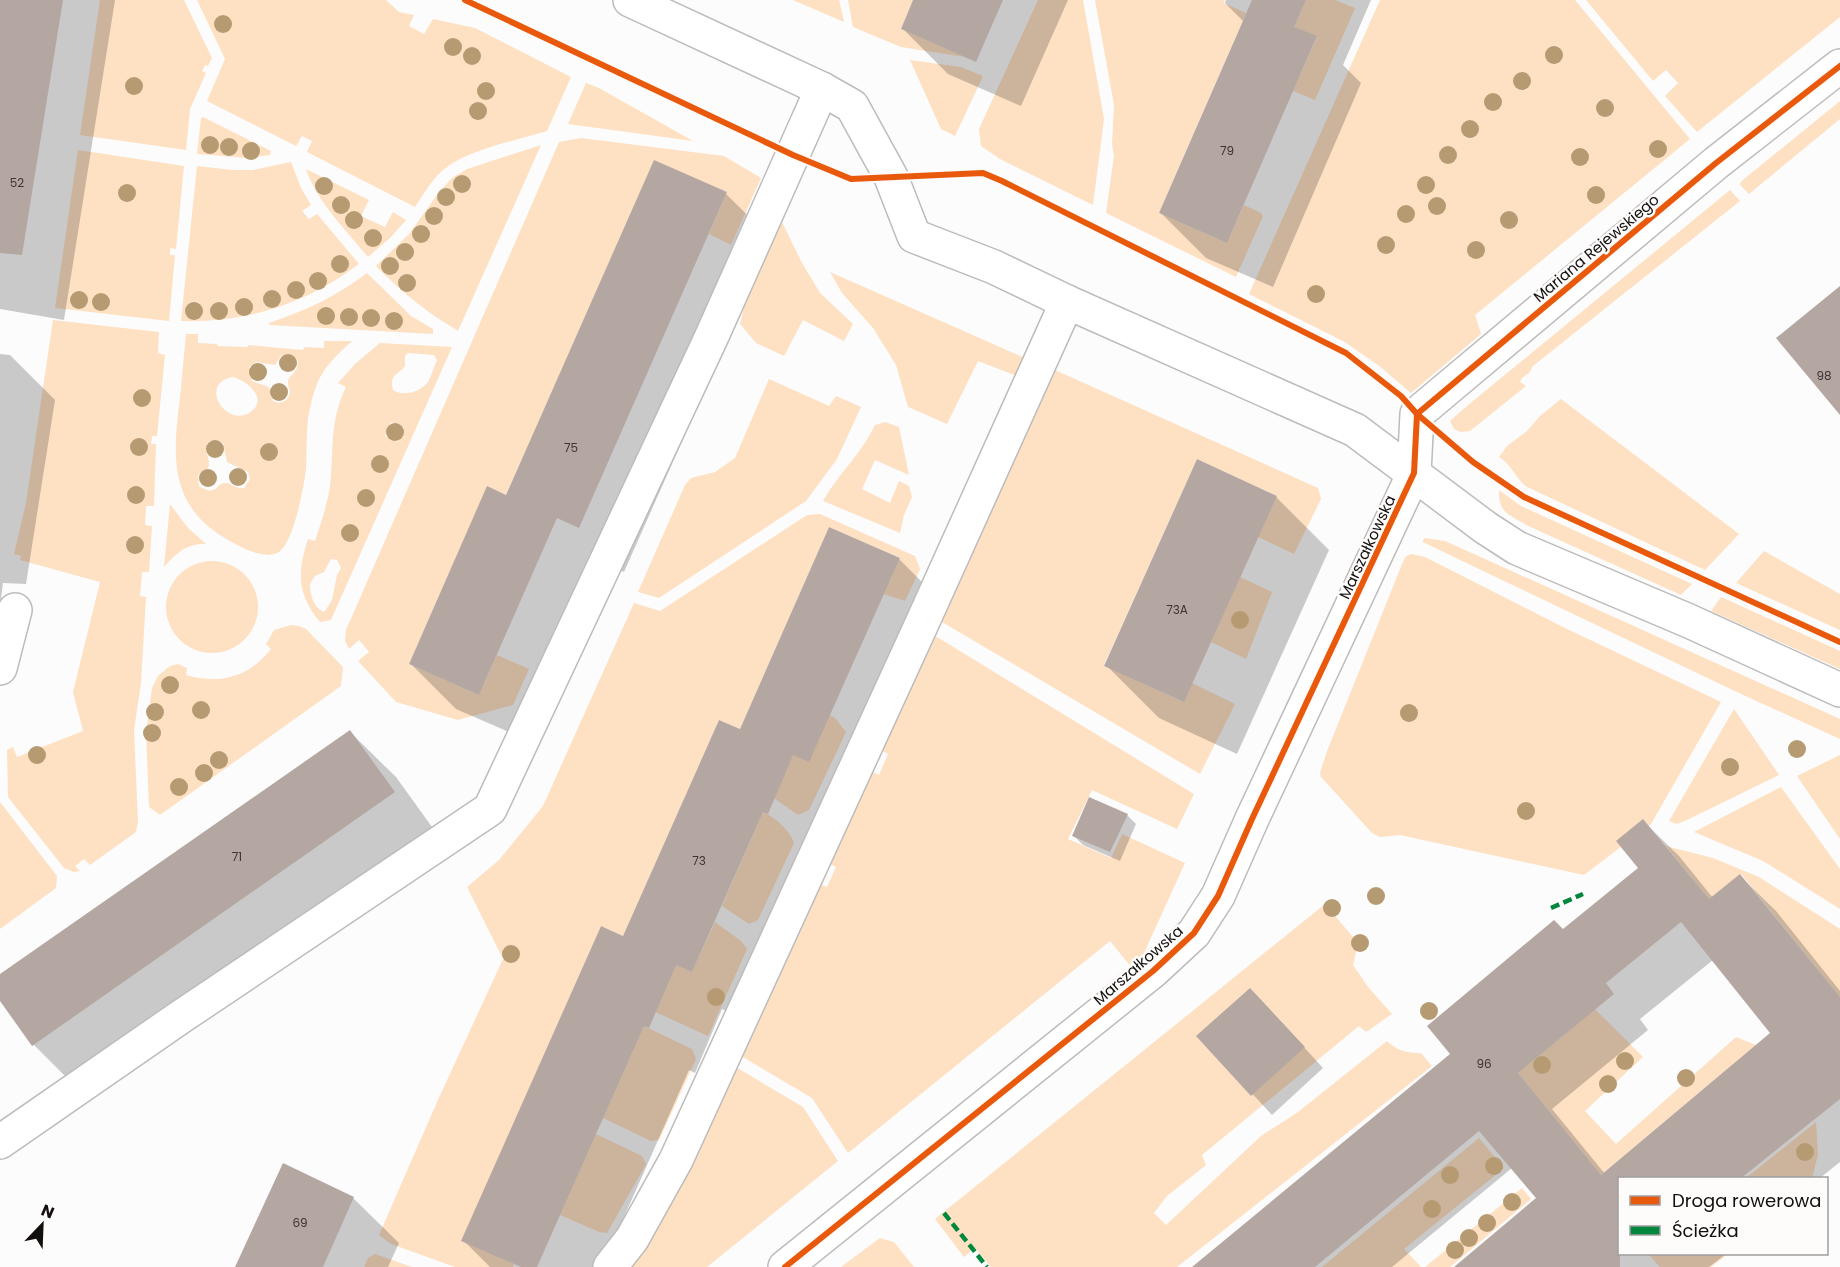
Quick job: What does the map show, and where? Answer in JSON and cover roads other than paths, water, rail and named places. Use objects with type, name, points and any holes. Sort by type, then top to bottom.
[{"type":"street","points":[[630,0],[822,89],[852,106],[891,177],[914,236],[994,267],[1067,302],[1355,430],[1486,528],[1517,548],[1689,621],[1840,690]]},
{"type":"street","name":"Mariana Rejewskiego","points":[[1414,473],[1417,414],[1707,170],[1840,66]]},
{"type":"street","points":[[0,1142],[179,1018],[490,809],[711,338],[822,89]]},
{"type":"street","points":[[610,1267],[632,1239],[676,1160],[1067,302]]},
{"type":"street","name":"Marszałkowska","points":[[785,1267],[1153,971],[1194,933],[1218,896],[1414,473]]},
{"type":"street","points":[[0,668],[15,610]]}]
